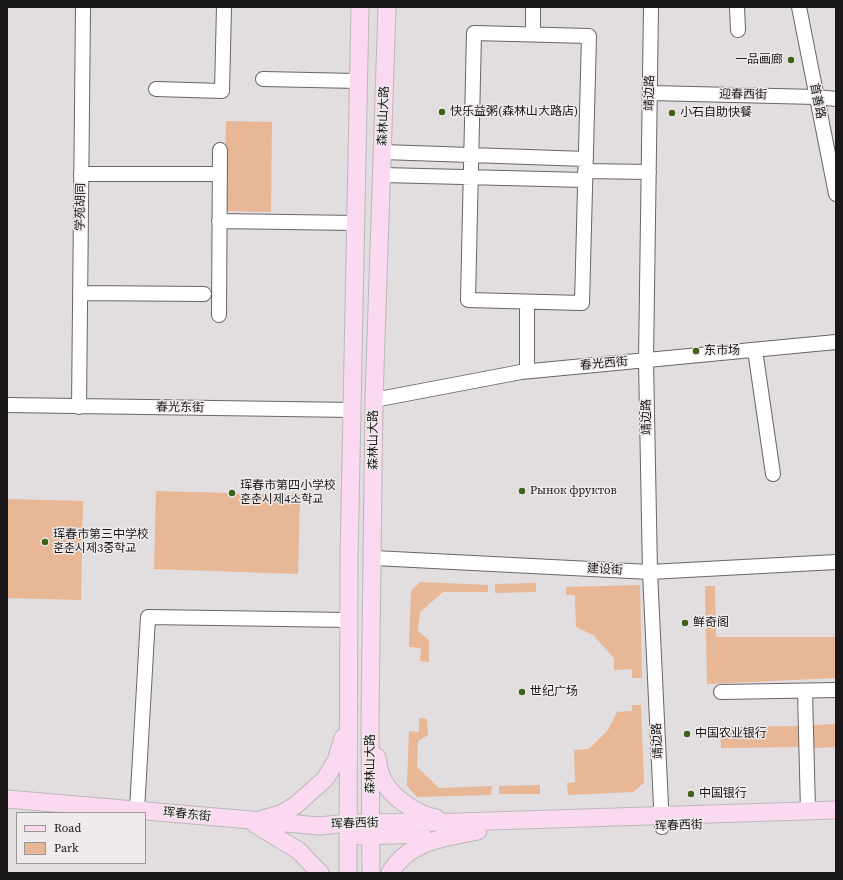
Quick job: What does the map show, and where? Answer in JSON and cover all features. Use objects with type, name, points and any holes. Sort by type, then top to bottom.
[{"type":"main road","points":[[347,7],[359,28]]},
{"type":"main road","name":"森林山大路","points":[[348,873],[349,620],[360,7]]},
{"type":"main road","name":"森林山大路","points":[[371,873],[370,720],[374,558],[374,400],[387,7]]},
{"type":"main road","points":[[386,27],[393,7]]},
{"type":"main road","points":[[359,55],[385,57]]},
{"type":"main road","points":[[252,822],[281,814],[296,805],[325,779],[336,761],[349,717]]},
{"type":"main road","points":[[370,720],[381,776],[387,786],[410,808],[427,816],[458,822]]},
{"type":"main road","name":"珲春东街","points":[[7,799],[252,822],[320,826]]},
{"type":"main road","name":"珲春西街","points":[[320,826],[371,830],[478,831],[836,810]]},
{"type":"main road","name":"珲春西街","points":[[371,830],[458,822],[836,821]]},
{"type":"main road","points":[[252,822],[282,839],[299,851],[320,873]]},
{"type":"main road","points":[[390,873],[411,850],[422,844],[438,838],[478,831]]},
{"type":"street","name":"学苑胡同","points":[[79,406],[83,7]]},
{"type":"street","points":[[156,89],[222,91],[224,7]]},
{"type":"street","points":[[533,7],[533,34]]},
{"type":"street","name":"靖边路","points":[[651,7],[646,360],[650,572],[661,821]]},
{"type":"street","points":[[737,7],[738,30]]},
{"type":"street","name":"首善路","points":[[799,7],[836,194]]},
{"type":"street","points":[[474,33],[589,36],[582,303],[468,300],[471,155],[474,33]]},
{"type":"street","points":[[263,78],[358,81]]},
{"type":"street","name":"迎春西街","points":[[650,93],[817,97],[836,99]]},
{"type":"street","points":[[219,315],[220,150]]},
{"type":"street","points":[[383,152],[471,155],[585,170]]},
{"type":"street","points":[[382,175],[471,177],[585,170],[649,172]]},
{"type":"street","points":[[81,174],[219,174]]},
{"type":"street","points":[[219,222],[356,223]]},
{"type":"street","points":[[80,293],[204,294]]},
{"type":"street","points":[[527,302],[528,371]]},
{"type":"street","name":"春光西街","points":[[374,400],[528,371],[836,342]]},
{"type":"street","points":[[755,350],[773,474]]},
{"type":"street","name":"春光东街","points":[[7,405],[353,410]]},
{"type":"street","name":"建设街","points":[[374,558],[650,572],[836,562]]},
{"type":"street","points":[[137,810],[148,617],[349,620]]},
{"type":"street","points":[[720,692],[836,690]]},
{"type":"street","points":[[805,691],[808,811]]},
{"type":"green space","points":[[226,121],[272,122],[271,212],[224,211]]},
{"type":"green space","points":[[156,491],[300,495],[298,574],[154,569]]},
{"type":"green space","points":[[7,499],[83,501],[81,600],[7,598]]},
{"type":"green space","points":[[420,582],[488,585],[488,592],[443,592],[420,612],[418,631],[429,640],[429,662],[420,661],[421,648],[409,647],[411,591]]},
{"type":"green space","points":[[536,583],[536,592],[495,593],[495,584]]},
{"type":"green space","points":[[640,585],[642,678],[632,678],[632,669],[614,670],[614,658],[593,635],[576,627],[575,595],[566,595],[566,587]]},
{"type":"green space","points":[[705,586],[715,586],[716,637],[836,637],[836,678],[707,684]]},
{"type":"green space","points":[[632,705],[641,705],[644,783],[633,792],[568,795],[567,783],[575,782],[574,750],[589,749],[608,730],[617,712],[632,711]]},
{"type":"green space","points":[[419,718],[427,719],[428,735],[418,741],[417,767],[439,788],[492,786],[491,795],[417,797],[407,786],[409,731],[419,732]]},
{"type":"green space","points":[[836,724],[836,747],[813,748],[813,725]]},
{"type":"green space","points":[[799,726],[799,747],[721,748],[720,727]]},
{"type":"green space","points":[[540,785],[540,794],[499,794],[499,786]]},
{"type":"place","name":"一品画廊","points":[[791,60]]},
{"type":"place","name":"快乐益粥(森林山大路店)","points":[[442,112]]},
{"type":"place","name":"小石自助快餐","points":[[672,113]]},
{"type":"place","name":"东市场","points":[[696,351]]},
{"type":"place","name":"Рынок фруктов","points":[[522,491]]},
{"type":"place","name":"珲春市第四小学校 훈춘시제4소학교","points":[[232,493]]},
{"type":"place","name":"珲春市第三中学校 훈춘시제3중학교","points":[[45,542]]},
{"type":"place","name":"鲜奇阁","points":[[685,623]]},
{"type":"place","name":"世纪广场","points":[[522,692]]},
{"type":"place","name":"中国农业银行","points":[[687,734]]},
{"type":"place","name":"中国银行","points":[[691,794]]}]
